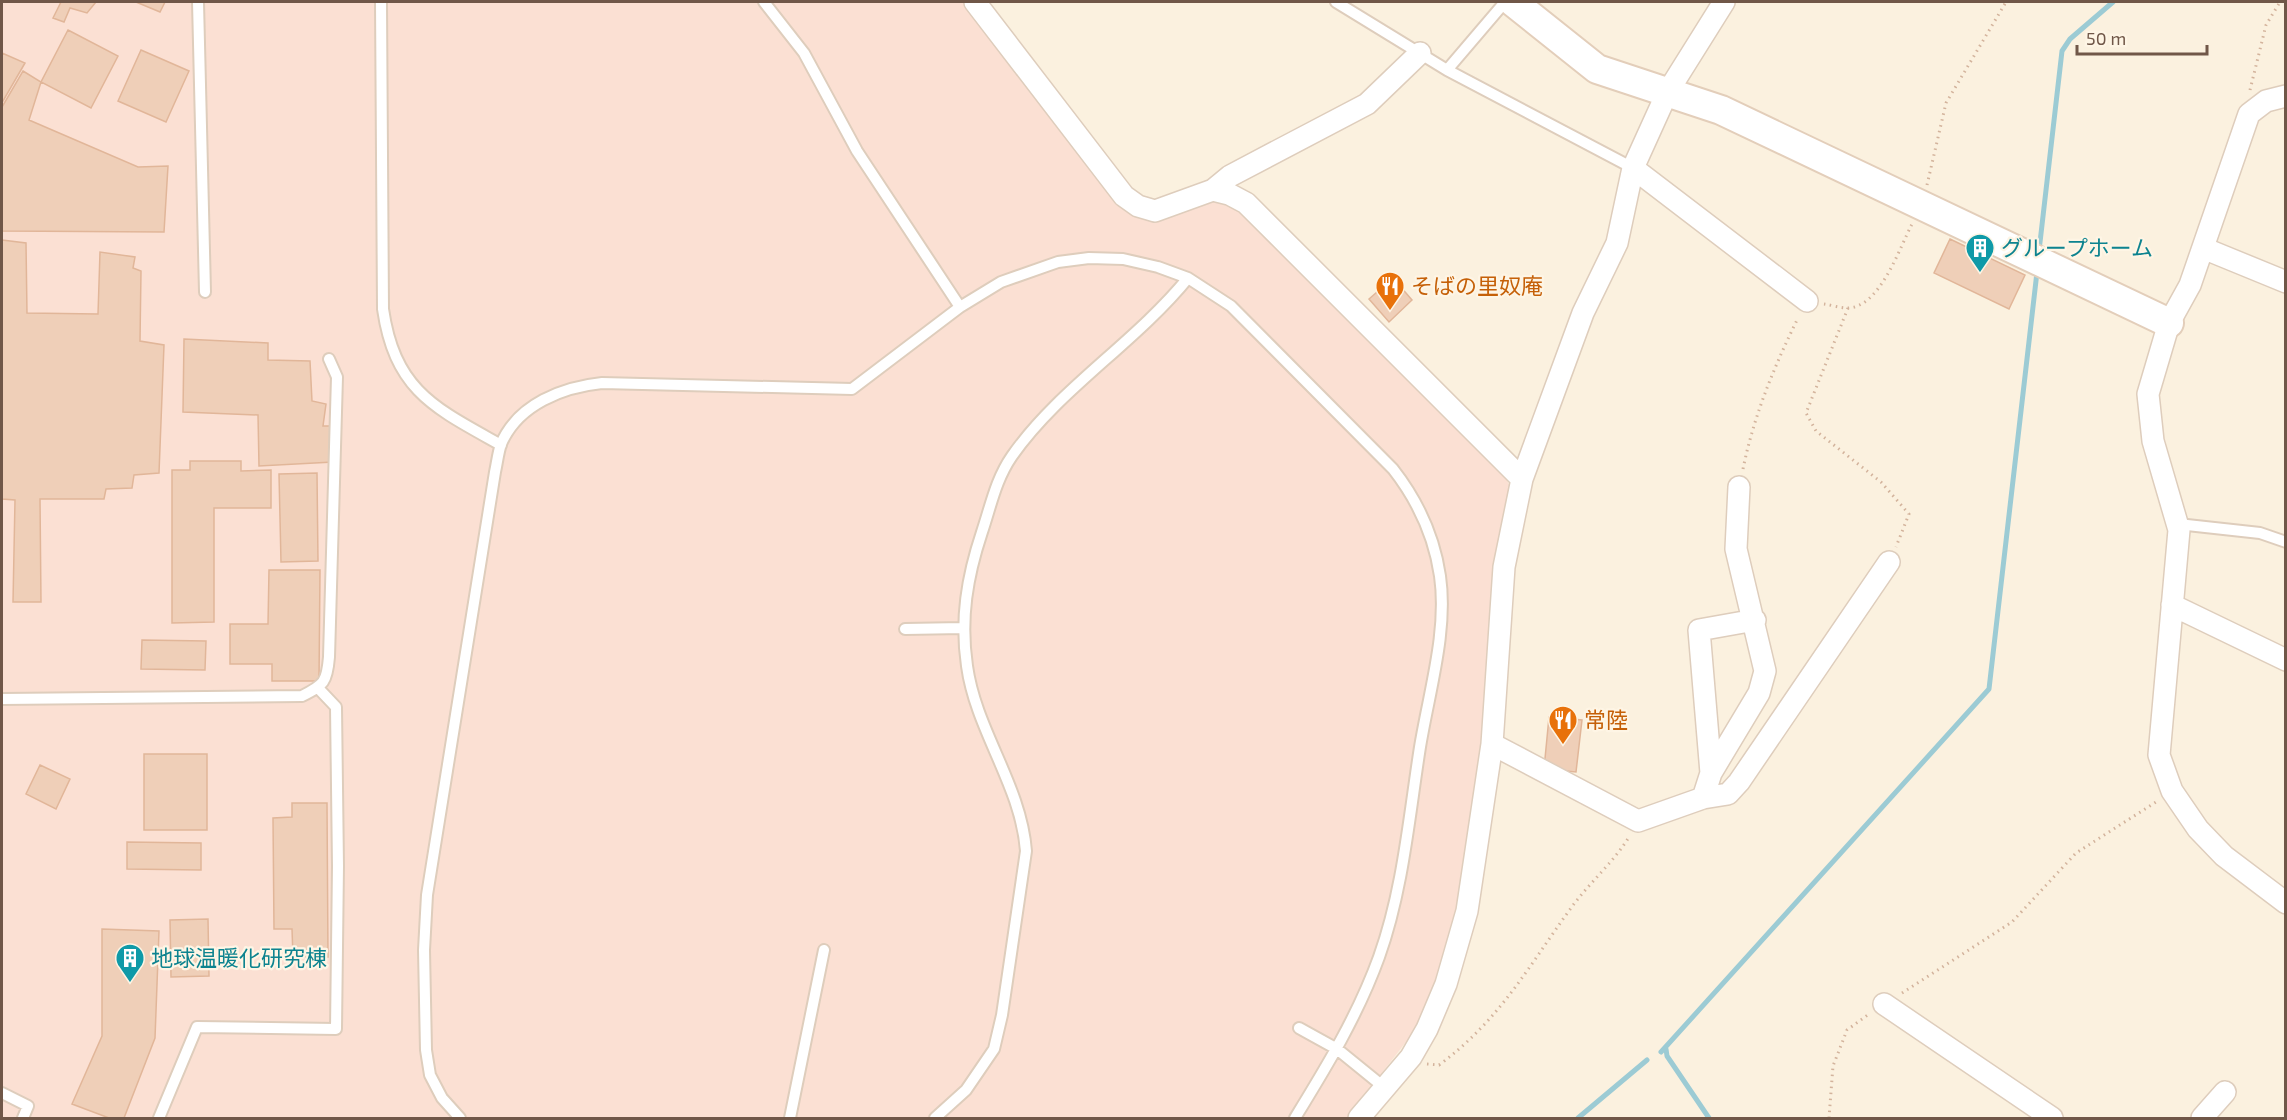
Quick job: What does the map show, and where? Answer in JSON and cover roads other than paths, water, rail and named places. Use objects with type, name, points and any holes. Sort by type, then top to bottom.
[{"type":"street","points":[[975,2],[1124,196],[1138,206],[1155,211],[1213,190],[1230,176],[1367,104],[1420,53]]},
{"type":"street","points":[[1514,2],[1597,69],[1721,110],[2169,323]]},
{"type":"street","points":[[1359,1119],[1411,1057],[1428,1029],[1446,984],[1467,911],[1492,744],[1504,567],[1522,479],[1583,313],[1617,243],[1633,168],[1668,93],[1724,2]]},
{"type":"street","points":[[2286,96],[2266,101],[2249,114],[2190,285],[2169,323],[2148,394],[2153,441],[2180,530],[2159,755],[2172,791],[2198,829],[2224,856],[2286,903]]},
{"type":"street","points":[[1633,168],[1807,301]]},
{"type":"street","points":[[1213,190],[1229,194],[1246,203],[1522,479]]},
{"type":"street","points":[[2203,248],[2286,282]]},
{"type":"street","points":[[1703,798],[1711,773],[1759,693],[1765,671],[1755,620],[1736,549],[1739,487]]},
{"type":"street","points":[[1492,744],[1638,821],[1703,798],[1728,794],[1739,782],[1890,562]]},
{"type":"street","points":[[2172,604],[2286,660]]},
{"type":"street","points":[[1711,773],[1699,630],[1755,620]]},
{"type":"street","points":[[1884,1004],[2052,1119]]},
{"type":"street","points":[[2202,1119],[2224,1092]]},
{"type":"lane","points":[[198,2],[205,292]]},
{"type":"lane","points":[[381,2],[383,309],[387,339],[409,383],[429,403],[501,445]]},
{"type":"lane","points":[[764,2],[804,53],[857,151],[960,307]]},
{"type":"lane","points":[[1336,2],[1447,69],[1633,168]]},
{"type":"lane","points":[[1447,69],[1505,2]]},
{"type":"lane","points":[[460,1119],[438,1091],[430,1075],[426,1050],[424,950],[428,895],[501,445],[506,435],[539,401],[582,385],[602,383],[852,389],[960,307],[1000,282],[1058,262],[1089,258],[1123,259],[1158,267],[1188,279],[1231,306],[1393,469],[1411,492],[1434,546],[1440,578],[1439,634],[1394,902],[1378,959],[1337,1049],[1295,1119]]},
{"type":"lane","points":[[935,1119],[966,1090],[994,1048],[1002,1015],[1026,851],[1024,826],[972,695],[963,628],[966,592],[972,561],[990,500],[1011,457],[1039,421],[1161,311],[1188,279]]},
{"type":"lane","points":[[2,699],[302,696],[318,688],[327,678],[329,645],[337,377],[329,359]]},
{"type":"lane","points":[[2178,524],[2260,533],[2286,542]]},
{"type":"lane","points":[[905,629],[963,628]]},
{"type":"lane","points":[[159,1119],[197,1028],[336,1029],[338,866],[336,707],[318,688]]},
{"type":"lane","points":[[790,1119],[824,950]]},
{"type":"lane","points":[[1299,1028],[1337,1049],[1385,1088]]},
{"type":"lane","points":[[2,1093],[28,1106],[23,1119]]},
{"type":"waterway","points":[[2039,251],[2062,51],[2070,39],[2113,2]]},
{"type":"waterway","points":[[1661,1052],[1989,689],[2037,272]]},
{"type":"waterway","points":[[1666,1049],[1667,1056],[1709,1118]]},
{"type":"waterway","points":[[1578,1118],[1647,1060]]},
{"type":"place","name":"グループホーム","points":[[1980,274]]},
{"type":"place","name":"そばの里奴庵","points":[[1390,312]]},
{"type":"place","name":"常陸","points":[[1563,746]]},
{"type":"place","name":"地球温暖化研究棟","points":[[130,984]]}]
